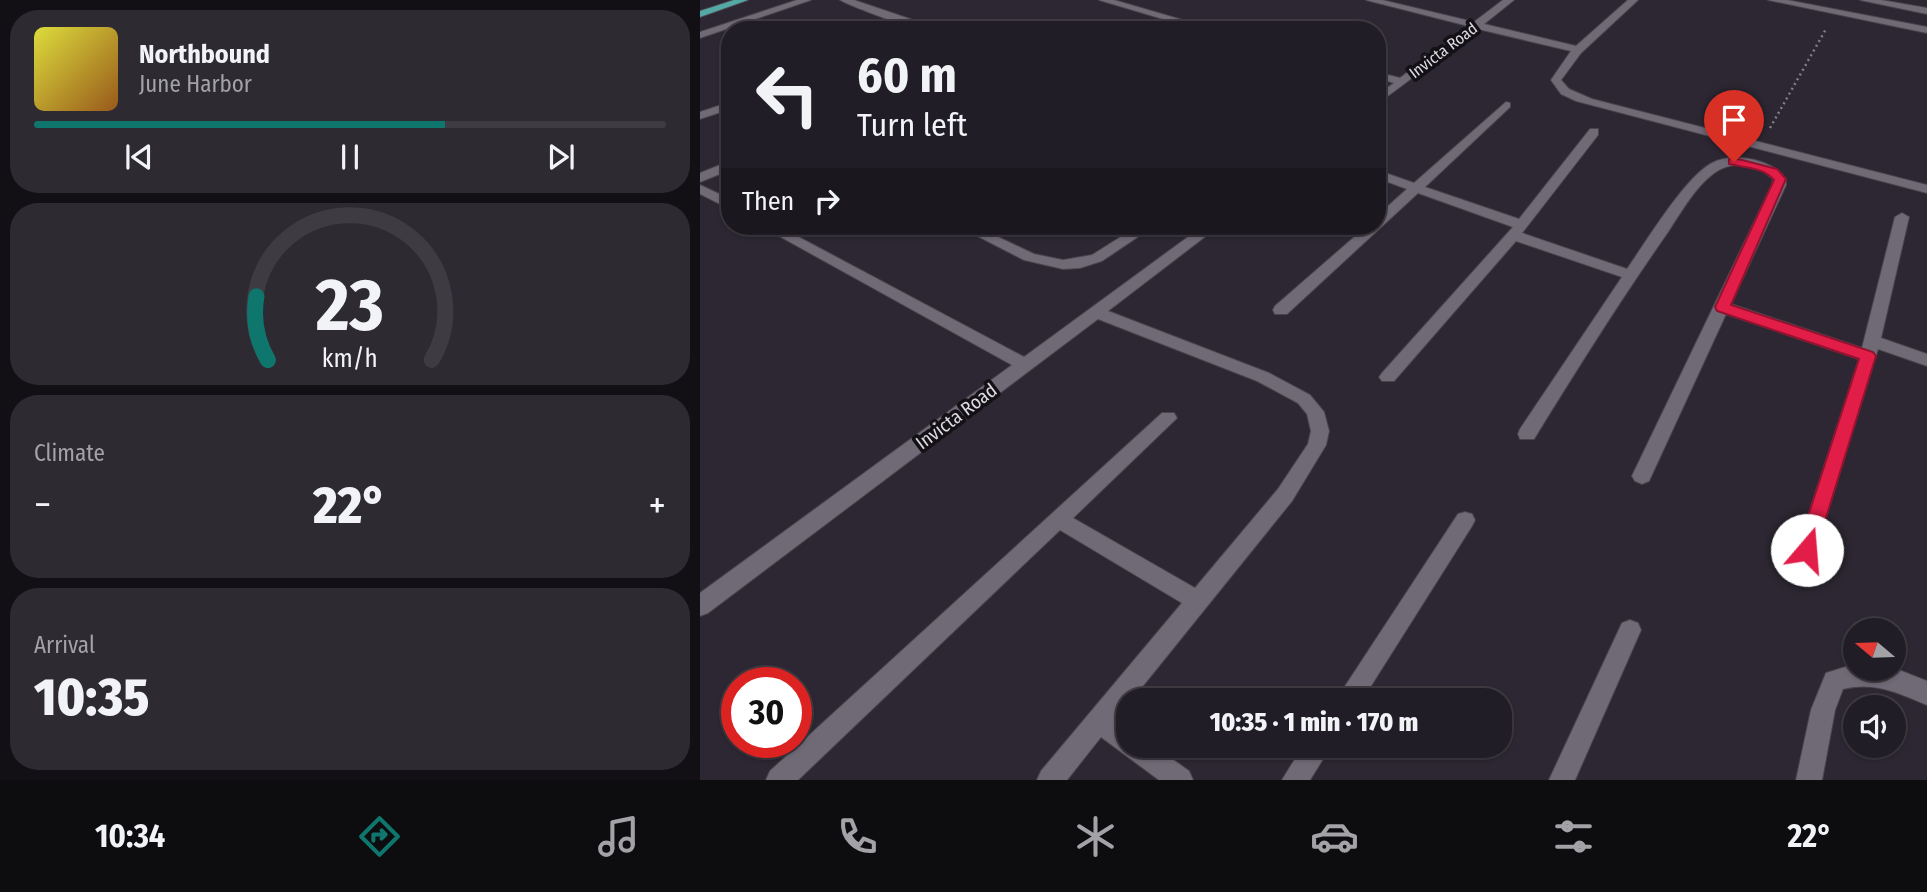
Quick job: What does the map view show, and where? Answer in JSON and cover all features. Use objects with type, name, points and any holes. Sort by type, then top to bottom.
[{"type":"main road","points":[[700,14],[743,0]]},
{"type":"street","points":[[742,21],[806,0]]},
{"type":"street","points":[[845,0],[906,21]]},
{"type":"street","points":[[1104,0],[1180,21]]},
{"type":"street","points":[[1138,9],[1155,0]]},
{"type":"street","points":[[1371,0],[1580,50]]},
{"type":"street","name":"Invicta Road","points":[[1386,94],[1509,0]]},
{"type":"street","points":[[1633,0],[1558,73],[1556,80],[1566,93],[1927,189]]},
{"type":"street","points":[[1773,0],[1927,30]]},
{"type":"street","points":[[1865,0],[1927,12]]},
{"type":"street","points":[[700,35],[721,28]]},
{"type":"street","points":[[1386,78],[1402,82]]},
{"type":"street","points":[[1386,216],[1506,105]]},
{"type":"street","points":[[700,116],[721,108]]},
{"type":"street","points":[[1388,377],[1518,230],[1594,132]]},
{"type":"street","points":[[1527,434],[1630,275],[1680,205],[1714,167],[1734,162],[1760,166],[1778,175],[1779,185],[1642,476]]},
{"type":"street","points":[[700,178],[721,169]]},
{"type":"street","points":[[1386,177],[1630,275]]},
{"type":"street","points":[[700,189],[721,200]]},
{"type":"street","points":[[1807,550],[1870,348],[1902,217]]},
{"type":"street","points":[[785,235],[1024,365]]},
{"type":"street","points":[[986,235],[1042,261],[1070,264],[1095,259],[1133,235]]},
{"type":"street","name":"Invicta Road","points":[[700,606],[1200,235]]},
{"type":"street","points":[[1281,310],[1365,235]]},
{"type":"street","points":[[1723,307],[1870,348],[1927,360]]},
{"type":"street","points":[[1050,780],[1284,495],[1318,445],[1320,431],[1315,412],[1304,398],[1263,377],[1097,313]]},
{"type":"street","points":[[779,780],[1168,418]]},
{"type":"street","points":[[1058,519],[1198,601]]},
{"type":"street","points":[[1356,688],[1465,520]]},
{"type":"street","points":[[1562,780],[1630,630]]},
{"type":"street","points":[[1809,780],[1823,710],[1834,681],[1848,674],[1864,673],[1927,693]]},
{"type":"street","points":[[1099,720],[1116,732]]},
{"type":"street","points":[[1150,758],[1180,780]]},
{"type":"street","points":[[1295,780],[1310,758]]},
{"type":"path","points":[[1759,146],[1836,12]]},
{"type":"route","points":[[1734,162],[1760,166],[1773,171],[1780,179],[1723,307],[1868,356],[1807,550]]}]
